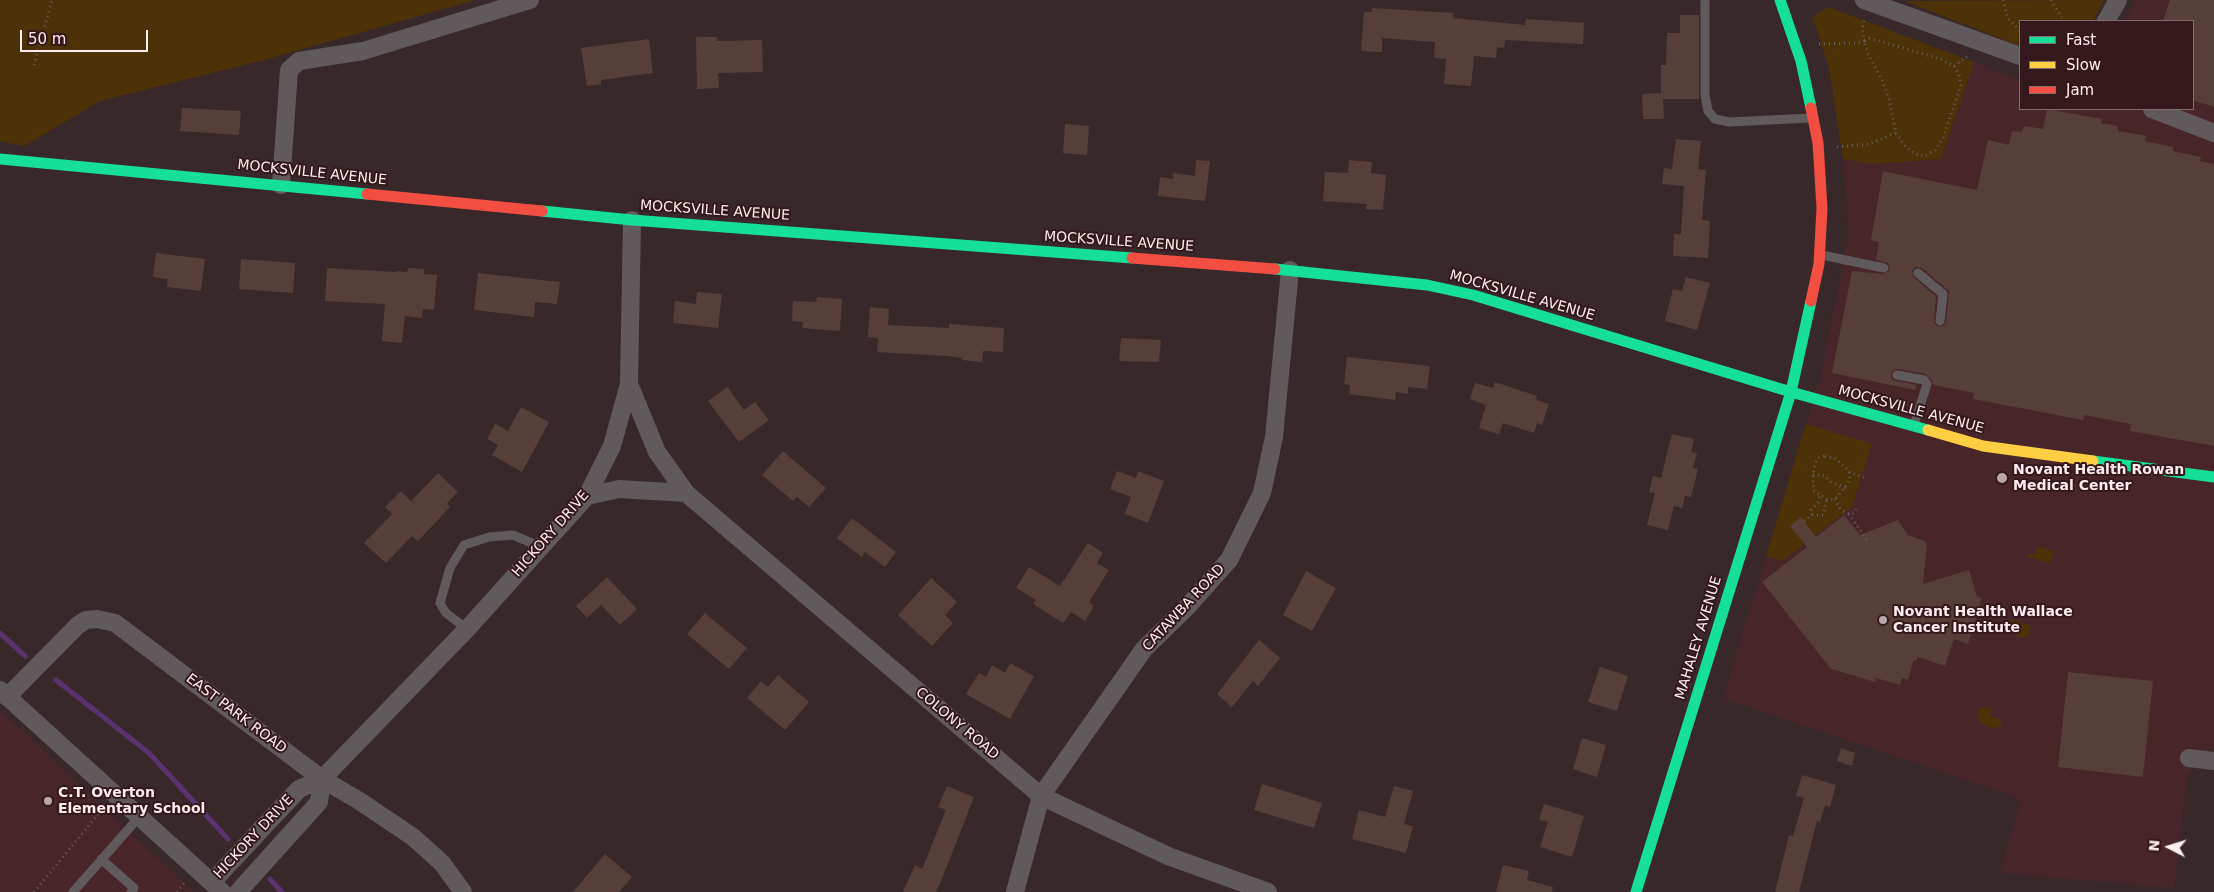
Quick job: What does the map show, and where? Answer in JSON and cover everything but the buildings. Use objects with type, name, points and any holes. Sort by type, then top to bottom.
[{"type":"street","points":[[281,185],[289,70],[299,61],[363,51],[530,0]]},
{"type":"street","name":"MAHALEY AVENUE","points":[[1636,892],[1791,392],[1819,264],[1822,208],[1818,143],[1801,61],[1780,0]]},
{"type":"street","points":[[2107,20],[2118,0]]},
{"type":"street","points":[[1865,7],[2019,56]]},
{"type":"street","points":[[2155,110],[2214,133]]},
{"type":"street","name":"MOCKSVILLE AVENUE","points":[[0,159],[632,220],[1290,270],[1426,284],[1473,295],[1791,392],[1983,446],[2214,477]]},
{"type":"street","name":"HICKORY DRIVE","points":[[223,890],[299,788],[322,779],[467,629],[587,496],[612,446],[629,384],[632,220]]},
{"type":"street","name":"CATAWBA ROAD","points":[[1015,892],[1041,796],[1144,648],[1188,606],[1229,560],[1262,493],[1274,437],[1290,270]]},
{"type":"street","name":"COLONY ROAD","points":[[629,384],[657,452],[686,493],[1041,796],[1168,856],[1268,892]]},
{"type":"street","points":[[587,496],[619,490],[686,493]]},
{"type":"street","name":"EAST PARK ROAD","points":[[2,697],[78,625],[86,620],[107,620],[116,623],[322,779],[358,800],[413,837],[442,863],[463,892]]},
{"type":"street","points":[[2,697],[223,890]]},
{"type":"street","points":[[2189,758],[2214,761]]},
{"type":"street","name":"HICKORY DRIVE","points":[[223,890],[319,802],[322,779]]},
{"type":"lane","points":[[1705,0],[1705,95],[1708,111],[1715,118],[1729,122],[1812,118]]},
{"type":"lane","points":[[1820,254],[1839,260],[1884,268]]},
{"type":"lane","points":[[1918,273],[1943,294],[1940,321]]},
{"type":"lane","points":[[1897,375],[1926,376],[1927,384],[1914,428]]},
{"type":"lane","points":[[467,629],[446,613],[440,603],[450,568],[464,545],[489,537],[513,535],[541,547]]},
{"type":"lane","points":[[73,892],[140,816]]},
{"type":"lane","points":[[101,859],[134,888],[131,892]]},
{"type":"path","points":[[34,65],[52,0]]},
{"type":"path","points":[[2003,0],[2008,18],[2019,30]]},
{"type":"path","points":[[2051,0],[2063,20]]},
{"type":"path","points":[[1819,44],[1856,43],[1864,41],[1874,38],[1940,59],[1954,66],[1959,74],[1961,85],[1943,138],[1936,150],[1925,156],[1915,154],[1905,146],[1896,133],[1889,99],[1864,41],[1862,28],[1865,7]]},
{"type":"path","points":[[1954,66],[1970,55]]},
{"type":"path","points":[[1837,147],[1869,144],[1896,133]]},
{"type":"path","points":[[1849,471],[1850,479],[1835,499],[1827,499],[1814,491],[1813,474],[1818,458],[1825,456],[1836,459],[1849,471],[1866,478]]},
{"type":"path","points":[[1813,474],[1825,476],[1835,485],[1845,488]]},
{"type":"path","points":[[1812,514],[1811,510],[1818,502],[1820,495]]},
{"type":"path","points":[[1804,521],[1812,514],[1824,515],[1827,499]]},
{"type":"path","points":[[1835,499],[1840,509],[1849,514],[1867,540]]},
{"type":"path","points":[[1849,514],[1854,513],[1858,506]]},
{"type":"path","points":[[34,892],[100,812]]},
{"type":"path","points":[[176,892],[186,881]]},
{"type":"shaded area","points":[[0,0],[475,0],[264,60],[100,101],[24,146],[0,141]]},
{"type":"shaded area","points":[[2104,0],[2094,20],[2019,20],[2019,46],[1905,1]]},
{"type":"shaded area","name":"Novant Health Rowan Medical Center","points":[[2135,0],[2214,0],[2214,749],[2211,748],[2187,776],[2174,888],[2000,873],[2021,799],[1723,698],[1821,375],[1849,233],[1843,159],[1829,68],[1813,17],[1828,7],[2019,80],[2019,110],[2194,110],[2194,20],[2125,20]]},
{"type":"shaded area","points":[[1828,7],[1974,62],[1941,159],[1872,164],[1843,159],[1829,68],[1813,17]]},
{"type":"shaded area","points":[[1806,424],[1872,444],[1852,507],[1782,561],[1766,556]]},
{"type":"shaded area","points":[[2038,546],[2054,552],[2050,563],[2026,556],[2031,553],[2035,554]]},
{"type":"shaded area","points":[[2009,619],[2031,626],[2028,637],[2024,638],[2003,631],[2005,621]]},
{"type":"shaded area","points":[[1983,707],[1992,709],[1990,716],[2001,720],[2001,726],[1993,728],[1981,723],[1977,715],[1979,709]]},
{"type":"shaded area","name":"C.T. Overton Elementary School","points":[[0,710],[193,892],[0,892]]},
{"type":"waterway","points":[[0,633],[25,656]]},
{"type":"waterway","points":[[56,680],[149,753],[228,839]]},
{"type":"waterway","points":[[270,879],[282,892]]},
{"type":"traffic: fast","points":[[1780,0],[1801,61],[1811,108]]},
{"type":"traffic: fast","points":[[0,159],[367,194]]},
{"type":"traffic: fast","points":[[542,211],[632,220],[1132,258]]},
{"type":"traffic: fast","points":[[1275,269],[1427,285],[1473,295],[1791,392],[1928,430]]},
{"type":"traffic: fast","points":[[1636,892],[1791,392],[1811,301]]},
{"type":"traffic: fast","points":[[2093,461],[2214,477]]},
{"type":"traffic: slow","points":[[1928,430],[1983,446],[2093,461]]},
{"type":"traffic: jam","points":[[1811,108],[1818,143],[1822,208],[1819,264],[1811,301]]},
{"type":"traffic: jam","points":[[367,194],[542,211]]},
{"type":"traffic: jam","points":[[1132,258],[1275,269]]},
{"type":"place","name":"Novant Health Rowan Medical Center","points":[[2002,478]]},
{"type":"place","name":"Novant Health Wallace Cancer Institute","points":[[1883,620]]},
{"type":"place","name":"C.T. Overton Elementary School","points":[[48,801]]}]
